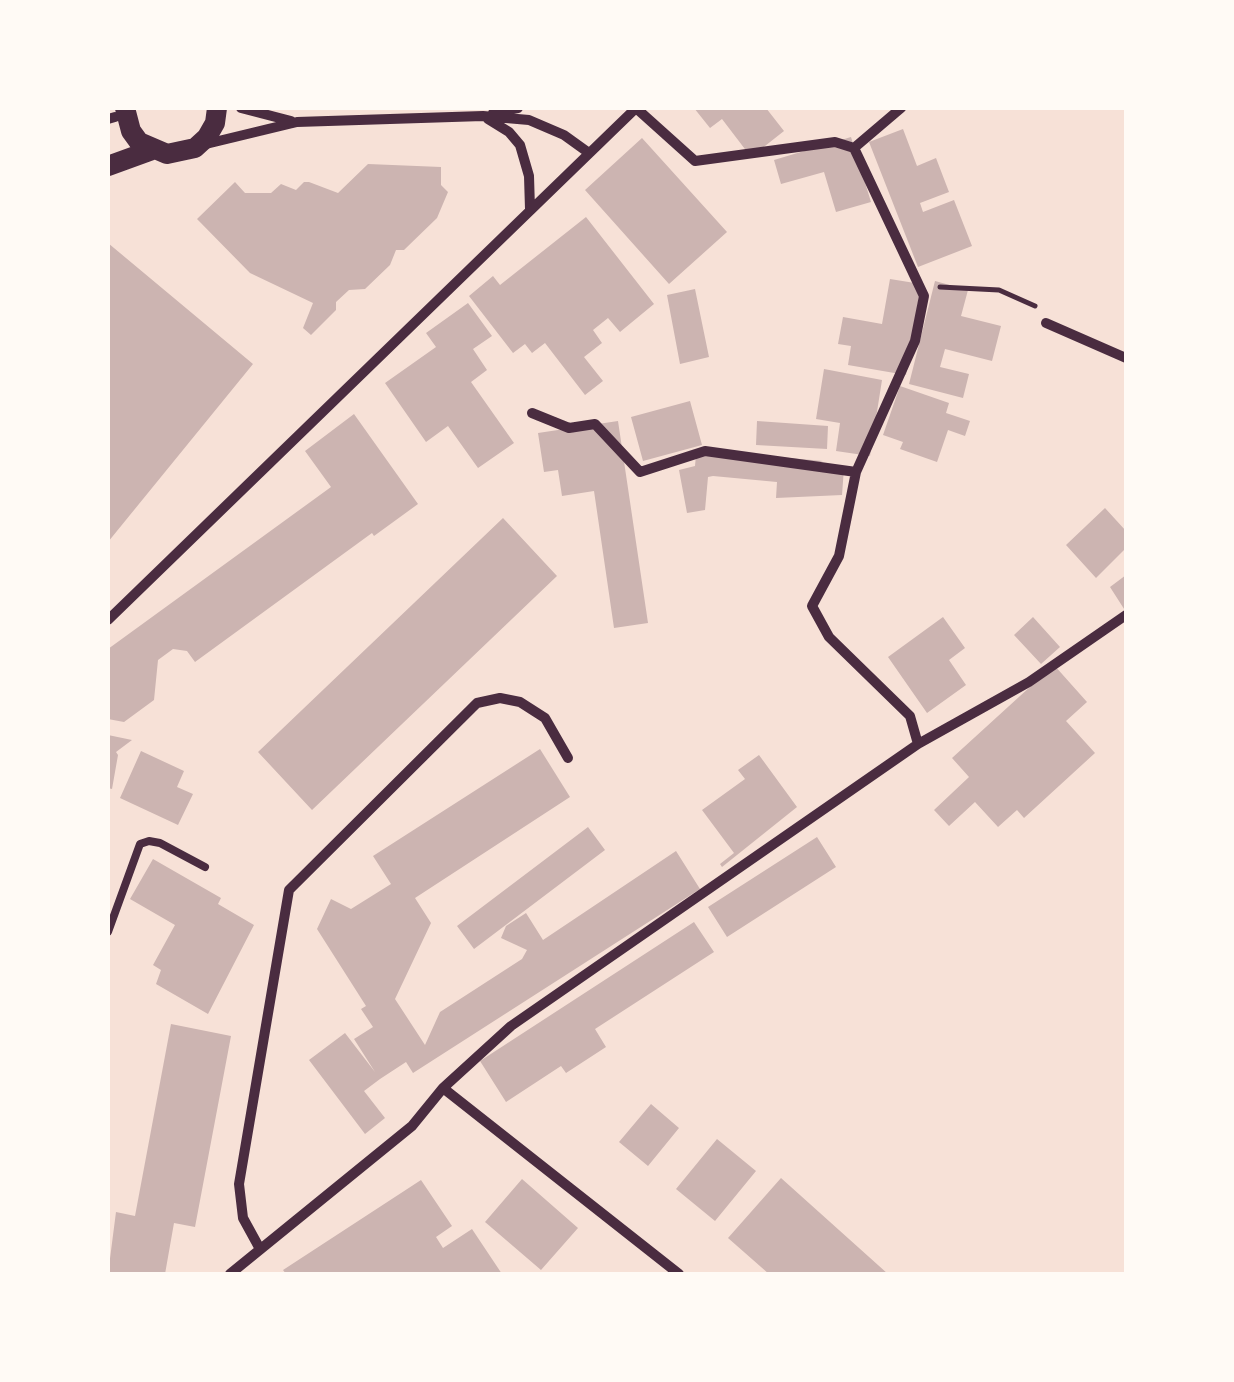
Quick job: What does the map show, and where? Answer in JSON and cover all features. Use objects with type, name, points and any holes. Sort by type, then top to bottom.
[{"type":"main road","points":[[108,166],[152,150],[181,153],[195,148],[215,123],[217,108]]},
{"type":"main road","points":[[115,116],[152,150]]},
{"type":"street","points":[[241,108],[297,122]]},
{"type":"street","points":[[483,116],[518,108]]},
{"type":"street","points":[[108,620],[635,108],[695,161],[835,142],[854,148],[924,296],[915,341],[856,472],[839,556],[812,606],[828,637],[910,716],[918,744]]},
{"type":"street","points":[[854,148],[901,108]]},
{"type":"street","points":[[195,148],[297,122],[483,116],[529,120],[564,135],[589,153]]},
{"type":"street","points":[[483,116],[520,144],[529,176],[530,209]]},
{"type":"street","points":[[1046,324],[1126,358]]},
{"type":"street","points":[[532,413],[568,428],[596,424],[640,472],[704,451],[856,472]]},
{"type":"street","points":[[230,1274],[412,1126],[443,1088],[511,1026],[918,744],[1029,682],[1126,615]]},
{"type":"street","points":[[260,1249],[243,1218],[239,1184],[290,890],[477,703],[500,698],[520,702],[545,718],[568,758]]},
{"type":"street","points":[[443,1088],[679,1274]]},
{"type":"lane","points":[[108,932],[140,844],[160,843],[204,867]]},
{"type":"path","points":[[924,296],[941,287],[998,290],[1038,308],[1046,324]]},
{"type":"building","points":[[694,108],[766,108],[784,131],[751,157],[722,119],[710,128]]},
{"type":"building","points":[[903,129],[917,166],[936,158],[949,192],[920,203],[923,212],[954,200],[972,246],[918,267],[869,142]]},
{"type":"building","points":[[851,137],[871,202],[836,212],[824,172],[781,184],[774,160]]},
{"type":"building","points":[[642,138],[727,232],[669,284],[585,190]]},
{"type":"building","points":[[368,164],[441,167],[441,185],[448,192],[437,218],[404,250],[396,250],[390,265],[365,289],[349,290],[336,302],[336,310],[311,335],[303,328],[313,303],[250,273],[197,219],[235,182],[245,193],[271,193],[281,184],[296,190],[309,182],[338,193]]},
{"type":"building","points":[[586,217],[654,304],[620,332],[608,318],[593,330],[602,343],[584,357],[603,381],[585,395],[545,343],[532,353],[525,344],[513,353],[469,296],[493,276],[500,285]]},
{"type":"building","points":[[108,243],[253,364],[108,542]]},
{"type":"building","points":[[890,279],[921,284],[906,375],[848,365],[851,346],[838,344],[843,317],[882,324]]},
{"type":"building","points":[[935,281],[968,290],[961,316],[1001,326],[992,361],[945,349],[940,367],[969,374],[963,398],[909,384]]},
{"type":"building","points":[[695,289],[709,357],[680,364],[667,295]]},
{"type":"building","points":[[468,303],[492,336],[473,349],[487,370],[471,382],[514,443],[478,468],[448,426],[426,442],[385,383],[436,347],[426,333]]},
{"type":"building","points":[[824,369],[882,380],[870,456],[836,451],[840,423],[816,419]]},
{"type":"building","points":[[900,386],[949,403],[946,413],[970,421],[965,436],[948,430],[937,462],[900,449],[903,442],[883,435]]},
{"type":"building","points":[[690,401],[702,445],[643,461],[631,417]]},
{"type":"building","points":[[354,414],[418,504],[195,662],[187,651],[173,649],[158,660],[154,700],[124,722],[108,719],[108,649],[331,487],[305,451]]},
{"type":"building","points":[[618,421],[648,623],[614,628],[594,491],[562,496],[558,470],[544,472],[538,433]]},
{"type":"building","points":[[757,421],[828,426],[827,449],[756,445]]},
{"type":"building","points":[[712,451],[823,461],[811,465],[844,468],[842,495],[776,498],[777,482],[713,476],[708,477],[705,510],[687,513],[679,470],[695,466],[696,455]]},
{"type":"building","points":[[1105,508],[1126,531],[1126,548],[1096,578],[1066,545]]},
{"type":"building","points":[[503,518],[557,576],[312,810],[258,752]]},
{"type":"building","points":[[1126,575],[1126,612],[1110,587]]},
{"type":"building","points":[[943,617],[965,648],[949,660],[966,685],[927,713],[888,657]]},
{"type":"building","points":[[1033,617],[1060,647],[1041,664],[1014,635]]},
{"type":"building","points":[[1054,665],[1087,702],[1066,721],[1095,753],[1024,818],[1017,810],[998,827],[975,802],[949,826],[934,810],[969,777],[952,758]]},
{"type":"building","points":[[108,735],[132,740],[116,752],[112,789],[108,788]]},
{"type":"building","points":[[540,749],[570,797],[415,898],[431,923],[395,999],[425,1045],[440,1012],[522,959],[527,950],[501,938],[506,926],[526,913],[543,940],[676,851],[700,889],[413,1073],[406,1062],[380,1079],[364,1091],[385,1118],[365,1134],[309,1060],[345,1033],[375,1072],[354,1039],[373,1027],[361,1009],[366,1006],[317,929],[331,899],[351,909],[391,884],[373,856]]},
{"type":"building","points":[[141,751],[184,771],[177,787],[193,794],[178,825],[120,798]]},
{"type":"building","points":[[759,755],[797,807],[722,867],[720,864],[734,853],[702,810],[745,779],[738,770]]},
{"type":"building","points":[[588,827],[605,850],[474,949],[457,926]]},
{"type":"building","points":[[817,837],[836,867],[727,937],[708,907]]},
{"type":"building","points":[[153,859],[221,898],[218,904],[254,925],[208,1014],[156,984],[161,970],[153,965],[175,925],[130,899]]},
{"type":"building","points":[[694,922],[714,952],[595,1029],[606,1047],[566,1073],[561,1066],[506,1102],[480,1061]]},
{"type":"building","points":[[171,1024],[231,1036],[195,1227],[174,1223],[165,1274],[108,1274],[116,1212],[135,1216]]},
{"type":"building","points":[[651,1104],[679,1128],[648,1166],[619,1142]]},
{"type":"building","points":[[717,1139],[756,1171],[715,1221],[676,1189]]},
{"type":"building","points":[[781,1178],[888,1274],[769,1274],[728,1238]]},
{"type":"building","points":[[522,1179],[578,1228],[541,1270],[485,1222]]},
{"type":"building","points":[[421,1180],[452,1226],[436,1237],[443,1248],[472,1229],[502,1274],[286,1274],[283,1270]]}]
